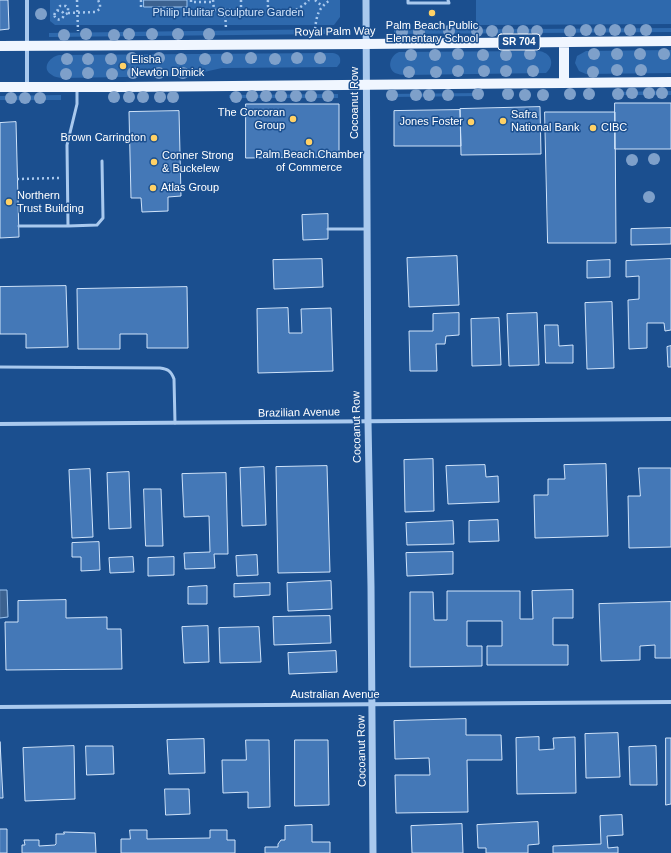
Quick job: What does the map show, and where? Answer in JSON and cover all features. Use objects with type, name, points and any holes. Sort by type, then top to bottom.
[{"type":"main road","name":"Royal Palm Way","points":[[0,46],[671,41]]},
{"type":"main road","points":[[564,42],[564,83]]},
{"type":"main road","points":[[0,87],[671,82]]},
{"type":"street","points":[[27,0],[27,87]]},
{"type":"street","name":"Cocoanut Row","points":[[366,0],[368,421],[374,853]]},
{"type":"street","name":"Brazilian Avenue","points":[[0,424],[175,424],[671,419]]},
{"type":"street","name":"Australian Avenue","points":[[0,707],[671,702]]},
{"type":"lane","points":[[408,0],[408,3],[448,2],[448,0]]},
{"type":"lane","points":[[68,226],[67,145],[78,104],[77,86]]},
{"type":"lane","points":[[19,226],[97,225],[103,218],[102,161]]},
{"type":"lane","points":[[328,229],[367,229]]},
{"type":"lane","points":[[0,367],[167,369],[172,373],[174,379],[175,424]]},
{"type":"path","points":[[77,0],[78,31]]},
{"type":"path","points":[[68,12],[68,8],[63,5],[60,6],[55,15],[56,18],[62,19],[68,12],[94,12],[100,10],[98,0]]},
{"type":"path","points":[[141,0],[142,8]]},
{"type":"path","points":[[191,0],[191,2],[213,1],[214,10],[240,10],[241,0]]},
{"type":"path","points":[[268,0],[268,9],[277,15],[283,16],[296,11],[309,0]]},
{"type":"path","points":[[315,0],[322,6]]},
{"type":"path","points":[[315,29],[316,18],[322,6],[330,0]]},
{"type":"path","points":[[225,10],[226,29]]},
{"type":"path","points":[[58,11],[64,15]]},
{"type":"path","points":[[18,179],[67,178]]},
{"type":"green space","name":"Philip Hulitar Sculpture Garden","points":[[50,0],[340,0],[340,17],[334,25],[55,25],[50,21]]},
{"type":"green space","points":[[476,0],[671,0],[671,24],[476,25]]},
{"type":"green space","points":[[671,28],[671,32],[394,34],[394,30]]},
{"type":"green space","points":[[337,29],[338,33],[332,34],[49,37],[49,33]]},
{"type":"green space","points":[[671,50],[671,73],[586,74],[579,71],[575,63],[577,56],[586,51]]},
{"type":"green space","points":[[538,51],[546,54],[551,59],[551,66],[546,73],[404,75],[395,73],[390,65],[392,58],[399,52]]},
{"type":"green space","points":[[333,53],[340,57],[340,63],[337,67],[222,68],[186,76],[61,78],[54,76],[47,70],[49,61],[55,56],[59,55]]},
{"type":"green space","points":[[671,91],[671,95],[614,95],[616,92]]},
{"type":"green space","points":[[480,93],[481,96],[390,97],[388,94]]},
{"type":"green space","points":[[338,94],[338,98],[229,98],[229,95]]},
{"type":"green space","points":[[61,95],[61,100],[0,100],[0,96]]},
{"type":"shaded area","points":[[144,0],[187,0],[187,7],[144,7]]},
{"type":"shaded area","points":[[0,590],[7,590],[8,617],[0,618]]},
{"type":"building","points":[[0,0],[8,0],[9,29],[0,30]]},
{"type":"building","points":[[615,103],[671,103],[671,149],[615,149]]},
{"type":"building","points":[[246,104],[339,104],[339,157],[246,158]]},
{"type":"building","points":[[540,107],[541,154],[461,155],[460,109]]},
{"type":"building","points":[[460,110],[461,146],[394,146],[394,111]]},
{"type":"building","points":[[179,111],[181,196],[168,197],[168,211],[142,212],[141,198],[131,198],[129,112]]},
{"type":"building","points":[[545,112],[615,112],[616,243],[548,243]]},
{"type":"building","name":"Northern Trust Building","points":[[16,122],[19,237],[0,238],[0,123]]},
{"type":"building","points":[[328,214],[328,239],[303,240],[302,215]]},
{"type":"building","points":[[671,228],[671,244],[631,245],[631,229]]},
{"type":"building","points":[[457,256],[459,305],[409,307],[407,258]]},
{"type":"building","points":[[322,259],[323,287],[274,289],[273,260]]},
{"type":"building","points":[[671,259],[671,330],[665,331],[664,323],[647,323],[647,348],[629,349],[628,300],[639,299],[639,276],[626,277],[626,261]]},
{"type":"building","points":[[610,260],[610,277],[587,278],[587,261]]},
{"type":"building","points":[[66,286],[68,347],[26,348],[26,334],[0,334],[0,287]]},
{"type":"building","points":[[187,287],[188,348],[147,348],[147,334],[120,334],[120,349],[78,349],[77,289]]},
{"type":"building","points":[[612,302],[614,368],[587,369],[585,303]]},
{"type":"building","points":[[288,308],[289,333],[302,333],[301,309],[331,308],[333,371],[258,373],[257,309]]},
{"type":"building","points":[[459,313],[459,335],[446,336],[445,344],[436,344],[437,371],[410,371],[409,331],[433,331],[433,314]]},
{"type":"building","points":[[537,313],[539,365],[509,366],[507,314]]},
{"type":"building","points":[[499,318],[501,365],[472,366],[471,319]]},
{"type":"building","points":[[545,325],[558,325],[559,346],[573,345],[573,363],[546,363]]},
{"type":"building","points":[[671,346],[671,367],[668,367],[667,347]]},
{"type":"building","points":[[433,459],[434,511],[405,512],[404,460]]},
{"type":"building","points":[[606,464],[608,536],[535,538],[534,495],[548,495],[548,479],[565,479],[564,465]]},
{"type":"building","points":[[485,465],[486,477],[498,476],[499,502],[448,504],[446,466]]},
{"type":"building","points":[[327,466],[330,572],[278,573],[276,467]]},
{"type":"building","points":[[264,467],[266,525],[242,526],[240,468]]},
{"type":"building","points":[[639,468],[671,468],[671,547],[629,548],[628,496],[640,496]]},
{"type":"building","points":[[90,469],[93,537],[72,538],[69,470]]},
{"type":"building","points":[[129,472],[131,528],[109,529],[107,473]]},
{"type":"building","points":[[226,473],[228,554],[214,554],[215,568],[185,569],[184,553],[210,552],[209,516],[184,517],[182,474]]},
{"type":"building","points":[[144,489],[161,489],[163,546],[146,546]]},
{"type":"building","points":[[498,520],[499,541],[469,542],[469,521]]},
{"type":"building","points":[[453,521],[454,544],[407,545],[406,523]]},
{"type":"building","points":[[99,542],[100,570],[81,571],[81,557],[72,557],[72,543]]},
{"type":"building","points":[[453,552],[453,574],[407,576],[406,553]]},
{"type":"building","points":[[257,555],[258,575],[237,576],[236,556]]},
{"type":"building","points":[[133,557],[134,572],[110,573],[109,558]]},
{"type":"building","points":[[174,557],[174,575],[148,576],[148,558]]},
{"type":"building","points":[[331,581],[332,609],[288,611],[287,583]]},
{"type":"building","points":[[270,583],[270,595],[234,597],[234,584]]},
{"type":"building","points":[[207,586],[207,604],[188,604],[188,587]]},
{"type":"building","points":[[573,590],[573,618],[553,618],[553,645],[568,645],[568,665],[487,665],[487,646],[502,646],[502,621],[467,621],[467,646],[482,646],[482,666],[410,667],[410,592],[433,592],[434,620],[447,620],[447,591],[520,591],[520,619],[533,619],[532,591]]},
{"type":"building","points":[[66,600],[66,618],[107,617],[107,629],[121,629],[122,669],[6,670],[5,622],[18,622],[18,601]]},
{"type":"building","points":[[671,602],[671,658],[655,658],[655,645],[640,646],[640,660],[601,661],[599,604]]},
{"type":"building","points":[[330,616],[331,643],[274,645],[273,617]]},
{"type":"building","points":[[208,626],[209,662],[184,663],[182,627]]},
{"type":"building","points":[[259,627],[261,662],[220,663],[219,628]]},
{"type":"building","points":[[336,651],[337,672],[289,674],[288,653]]},
{"type":"building","points":[[466,719],[466,735],[501,735],[502,760],[467,760],[468,812],[396,813],[395,775],[430,775],[429,758],[395,759],[394,721]]},
{"type":"building","points":[[618,733],[620,777],[586,778],[585,734]]},
{"type":"building","points":[[539,737],[539,750],[554,749],[553,738],[575,737],[576,793],[517,794],[516,738]]},
{"type":"building","points":[[666,738],[671,738],[671,804],[666,805]]},
{"type":"building","points":[[204,739],[205,773],[169,774],[167,740]]},
{"type":"building","points":[[246,740],[269,740],[270,807],[248,808],[248,792],[223,793],[222,760],[246,760]]},
{"type":"building","points":[[295,740],[328,740],[329,805],[295,806]]},
{"type":"building","points":[[0,742],[3,798],[0,798]]},
{"type":"building","points":[[74,746],[75,799],[25,801],[23,748]]},
{"type":"building","points":[[86,746],[113,746],[114,774],[87,775]]},
{"type":"building","points":[[656,746],[657,785],[630,785],[629,747]]},
{"type":"building","points":[[165,789],[189,789],[190,814],[166,815]]},
{"type":"building","points":[[622,815],[623,835],[607,836],[608,848],[618,847],[618,853],[553,853],[553,846],[601,844],[600,816]]},
{"type":"building","points":[[538,822],[539,844],[528,845],[528,853],[486,853],[486,848],[478,848],[477,825]]},
{"type":"building","points":[[462,824],[463,853],[412,853],[411,826]]},
{"type":"building","points":[[312,825],[312,842],[330,842],[330,853],[265,853],[265,847],[278,847],[281,840],[285,840],[285,826]]},
{"type":"building","points":[[0,829],[7,829],[7,853],[0,853]]},
{"type":"building","points":[[130,830],[147,830],[147,839],[210,838],[210,830],[227,830],[227,840],[235,840],[235,853],[121,853],[121,839],[130,839]]},
{"type":"building","points":[[64,832],[95,833],[96,853],[22,853],[22,845],[25,845],[24,840],[39,840],[39,846],[55,845],[56,834],[64,834]]},
{"type":"place","name":"Palm Beach Public Elementary School","points":[[432,13]]},
{"type":"place","name":"Elisha Newton Dimick","points":[[123,66]]},
{"type":"place","name":"The Corcoran Group","points":[[293,119]]},
{"type":"place","name":"Safra National Bank","points":[[503,121]]},
{"type":"place","name":"Jones Foster","points":[[471,122]]},
{"type":"place","name":"CIBC","points":[[593,128]]},
{"type":"place","name":"Brown Carrington","points":[[154,138]]},
{"type":"place","name":"Palm Beach Chamber of Commerce","points":[[309,142]]},
{"type":"place","name":"Conner Strong & Buckelew","points":[[154,162]]},
{"type":"place","name":"Atlas Group","points":[[153,188]]},
{"type":"place","name":"Northern Trust Building","points":[[9,202]]}]
